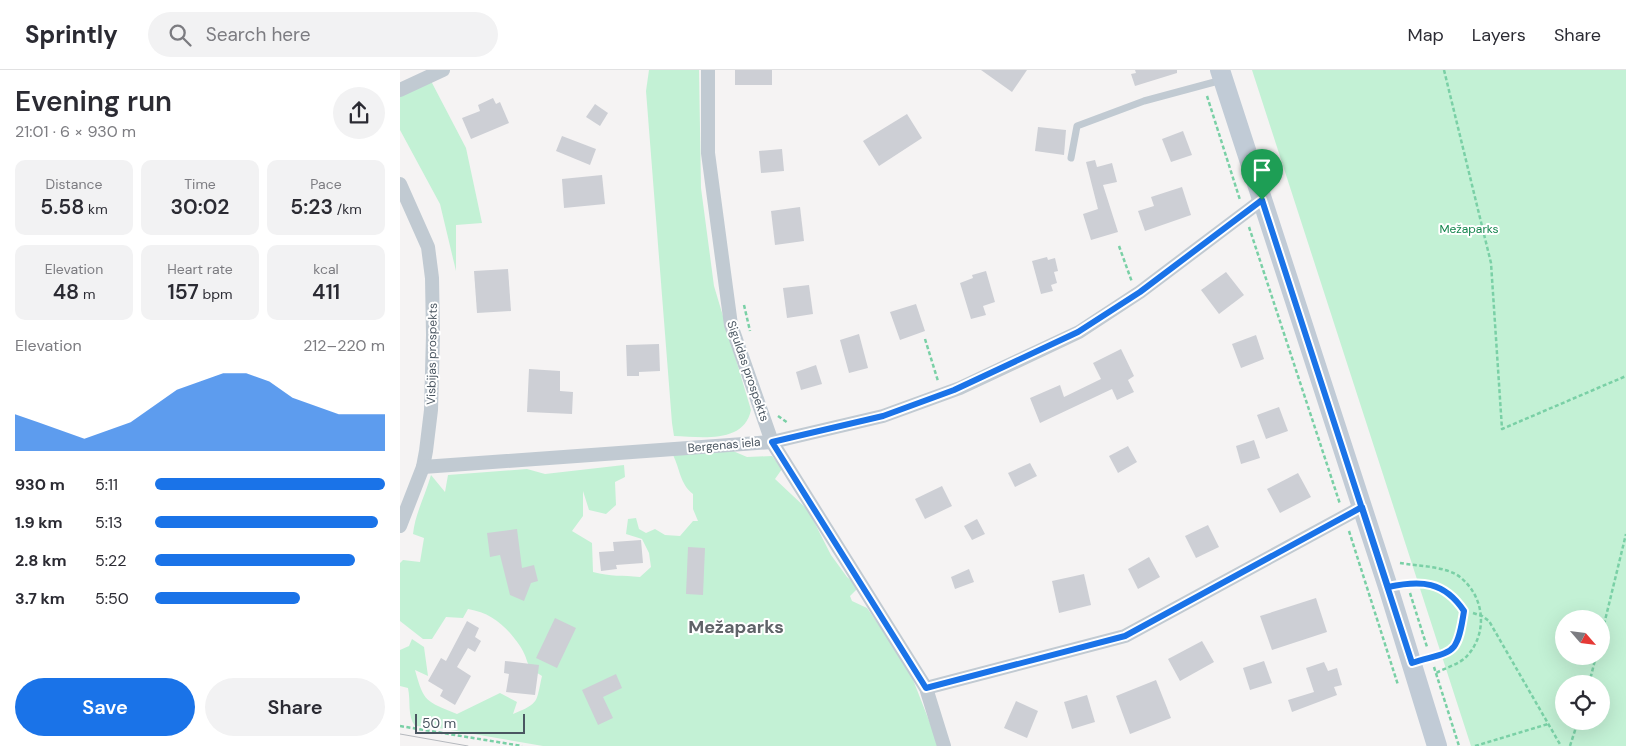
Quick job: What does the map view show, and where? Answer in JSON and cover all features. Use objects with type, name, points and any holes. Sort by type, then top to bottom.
[{"type":"street","points":[[400,90],[443,70]]},
{"type":"street","name":"Siguldas prospekts","points":[[708,70],[708,153],[731,325],[772,442],[926,688],[944,746]]},
{"type":"street","points":[[1222,75],[1388,587],[1437,746]]},
{"type":"street","name":"Visbijas prospekts","points":[[400,184],[424,236],[432,278],[433,335],[431,410],[422,467],[400,526]]},
{"type":"street","name":"Bergenas iela","points":[[422,467],[772,442],[883,416],[954,390],[1078,332],[1140,292],[1262,200]]},
{"type":"street","points":[[926,688],[1125,636],[1362,507]]},
{"type":"lane","points":[[1071,158],[1077,126],[1144,101],[1203,85],[1222,75]]},
{"type":"lane","points":[[1388,587],[1413,582],[1434,585],[1456,598],[1464,611],[1460,640],[1451,651],[1412,663]]},
{"type":"path","points":[[1444,70],[1491,264],[1502,429],[1626,376]]},
{"type":"path","points":[[1203,85],[1400,691]]},
{"type":"path","points":[[1232,205],[1240,199]]},
{"type":"path","points":[[1118,246],[1130,280]]},
{"type":"path","points":[[1124,287],[1136,278]]},
{"type":"path","points":[[744,304],[752,340]]},
{"type":"path","points":[[924,339],[938,378]]},
{"type":"path","points":[[930,384],[944,378]]},
{"type":"path","points":[[776,415],[790,424]]},
{"type":"path","points":[[1608,610],[1626,534]]},
{"type":"path","points":[[1464,611],[1482,616],[1489,621],[1561,746]]},
{"type":"path","points":[[1475,746],[1548,724]]},
{"type":"path","points":[[400,726],[522,746]]},
{"type":"path","points":[[1570,746],[1575,730]]},
{"type":"green space","points":[[649,70],[699,70],[701,188],[714,286],[751,410],[747,421],[740,429],[720,436],[674,436],[646,91]]},
{"type":"green space","name":"Mežaparks","points":[[1252,70],[1626,70],[1626,746],[1471,746]]},
{"type":"green space","points":[[431,81],[466,148],[482,223],[456,225],[456,271],[440,204],[400,130],[400,95]]},
{"type":"green space","points":[[733,451],[747,457],[772,456],[782,469],[775,479],[808,510],[831,555],[847,577],[859,587],[850,596],[852,601],[867,608],[908,667],[939,746],[543,746],[433,727],[415,726],[410,713],[408,688],[400,686],[400,650],[409,646],[412,639],[424,647],[428,676],[415,670],[424,695],[432,703],[457,714],[500,693],[517,702],[513,714],[522,710],[535,701],[542,676],[529,665],[520,646],[498,621],[477,611],[468,609],[463,618],[446,617],[432,639],[423,639],[400,621],[400,563],[403,560],[420,562],[424,538],[413,534],[418,512],[431,475],[445,492],[448,475],[527,469],[545,474],[624,465],[625,477],[615,482],[616,505],[606,514],[589,510],[583,491],[583,516],[572,531],[592,543],[593,572],[640,577],[651,567],[649,553],[642,539],[626,534],[628,519],[636,518],[639,529],[646,533],[655,529],[665,535],[680,536],[693,521],[698,521],[693,509],[693,494],[685,486],[673,455]]},
{"type":"building","points":[[735,70],[772,70],[772,85],[735,85]]},
{"type":"building","points":[[981,70],[1027,70],[1012,92]]},
{"type":"building","points":[[1135,70],[1177,70],[1177,73],[1135,86],[1131,74],[1136,73]]},
{"type":"building","points":[[493,98],[496,104],[500,102],[509,123],[471,139],[462,118],[480,111],[478,105]]},
{"type":"building","points":[[595,104],[608,113],[600,126],[586,117]]},
{"type":"building","points":[[907,114],[922,138],[879,166],[863,141]]},
{"type":"building","points":[[1038,127],[1066,130],[1064,155],[1035,151]]},
{"type":"building","points":[[1183,131],[1192,155],[1171,162],[1162,139]]},
{"type":"building","points":[[562,136],[596,149],[590,165],[556,151]]},
{"type":"building","points":[[782,149],[784,171],[761,173],[759,151]]},
{"type":"building","points":[[1095,160],[1097,167],[1112,163],[1117,182],[1103,185],[1118,232],[1091,240],[1083,214],[1098,209],[1086,162]]},
{"type":"building","points":[[602,175],[605,204],[564,208],[562,179]]},
{"type":"building","points":[[1182,187],[1191,215],[1145,231],[1138,211],[1154,206],[1151,197]]},
{"type":"building","points":[[800,207],[804,241],[775,245],[771,211]]},
{"type":"building","points":[[1047,257],[1048,260],[1055,258],[1058,271],[1054,272],[1057,283],[1051,285],[1053,291],[1041,294],[1032,261]]},
{"type":"building","points":[[508,269],[511,311],[477,313],[474,271]]},
{"type":"building","points":[[986,271],[995,302],[983,306],[986,315],[971,319],[960,283],[973,278],[972,275]]},
{"type":"building","points":[[1226,272],[1244,295],[1219,314],[1201,290]]},
{"type":"building","points":[[809,285],[813,314],[787,318],[783,288]]},
{"type":"building","points":[[916,304],[925,331],[900,340],[890,312]]},
{"type":"building","points":[[859,334],[868,368],[849,373],[840,340]]},
{"type":"building","points":[[1256,335],[1264,359],[1241,368],[1232,344]]},
{"type":"building","points":[[659,344],[660,371],[639,372],[639,376],[627,376],[626,345]]},
{"type":"building","points":[[1121,349],[1134,376],[1128,380],[1134,392],[1117,400],[1112,389],[1040,423],[1030,398],[1060,385],[1064,397],[1101,379],[1093,363]]},
{"type":"building","points":[[816,365],[822,384],[801,390],[796,372]]},
{"type":"building","points":[[529,369],[560,371],[560,391],[573,392],[572,414],[527,412]]},
{"type":"building","points":[[1279,407],[1288,431],[1266,439],[1257,415]]},
{"type":"building","points":[[1254,440],[1260,458],[1241,464],[1236,446]]},
{"type":"building","points":[[1128,446],[1137,462],[1118,473],[1109,456]]},
{"type":"building","points":[[1030,463],[1037,476],[1015,487],[1008,473]]},
{"type":"building","points":[[1298,473],[1311,497],[1280,513],[1267,489]]},
{"type":"building","points":[[942,486],[952,506],[925,519],[915,499]]},
{"type":"building","points":[[977,519],[985,534],[972,540],[964,526]]},
{"type":"building","points":[[1208,525],[1219,547],[1196,558],[1185,536]]},
{"type":"building","points":[[517,529],[522,568],[534,565],[538,581],[531,583],[524,601],[510,595],[500,555],[490,557],[487,533]]},
{"type":"building","points":[[641,540],[643,563],[616,565],[617,569],[601,571],[599,552],[614,551],[613,542]]},
{"type":"building","points":[[688,547],[705,548],[703,595],[686,594]]},
{"type":"building","points":[[1149,557],[1160,577],[1138,589],[1128,569]]},
{"type":"building","points":[[969,569],[974,582],[955,589],[951,577]]},
{"type":"building","points":[[1084,574],[1091,605],[1059,613],[1052,581]]},
{"type":"building","points":[[1316,598],[1327,632],[1272,650],[1260,616]]},
{"type":"building","points":[[555,618],[576,628],[557,668],[536,658]]},
{"type":"building","points":[[467,621],[479,628],[475,637],[481,641],[475,652],[468,648],[457,667],[471,676],[455,705],[440,696],[443,690],[428,681],[441,658],[446,661]]},
{"type":"building","points":[[1202,641],[1214,662],[1180,681],[1168,659]]},
{"type":"building","points":[[505,661],[539,665],[535,695],[506,692],[509,674],[504,673]]},
{"type":"building","points":[[1264,661],[1272,683],[1250,690],[1243,668]]},
{"type":"building","points":[[1324,662],[1328,671],[1337,668],[1342,685],[1334,687],[1337,695],[1292,712],[1288,700],[1314,692],[1306,668]]},
{"type":"building","points":[[616,674],[622,688],[603,697],[613,718],[598,725],[582,690]]},
{"type":"building","points":[[1156,680],[1171,718],[1130,734],[1116,696]]},
{"type":"building","points":[[1087,695],[1095,722],[1072,729],[1064,702]]},
{"type":"building","points":[[1016,701],[1038,711],[1027,738],[1004,728]]},
{"type":"tram line","points":[[400,734],[468,746]]},
{"type":"district","name":"Mežaparks","points":[[736,627]]},
{"type":"route","points":[[1262,200],[1140,292],[1078,332],[960,388],[883,416],[772,442],[926,688],[1010,664],[1125,636],[1344,516],[1362,507],[1388,587],[1413,582],[1434,585],[1456,598],[1464,611],[1460,640],[1451,651],[1412,663],[1388,587],[1262,200]]}]
